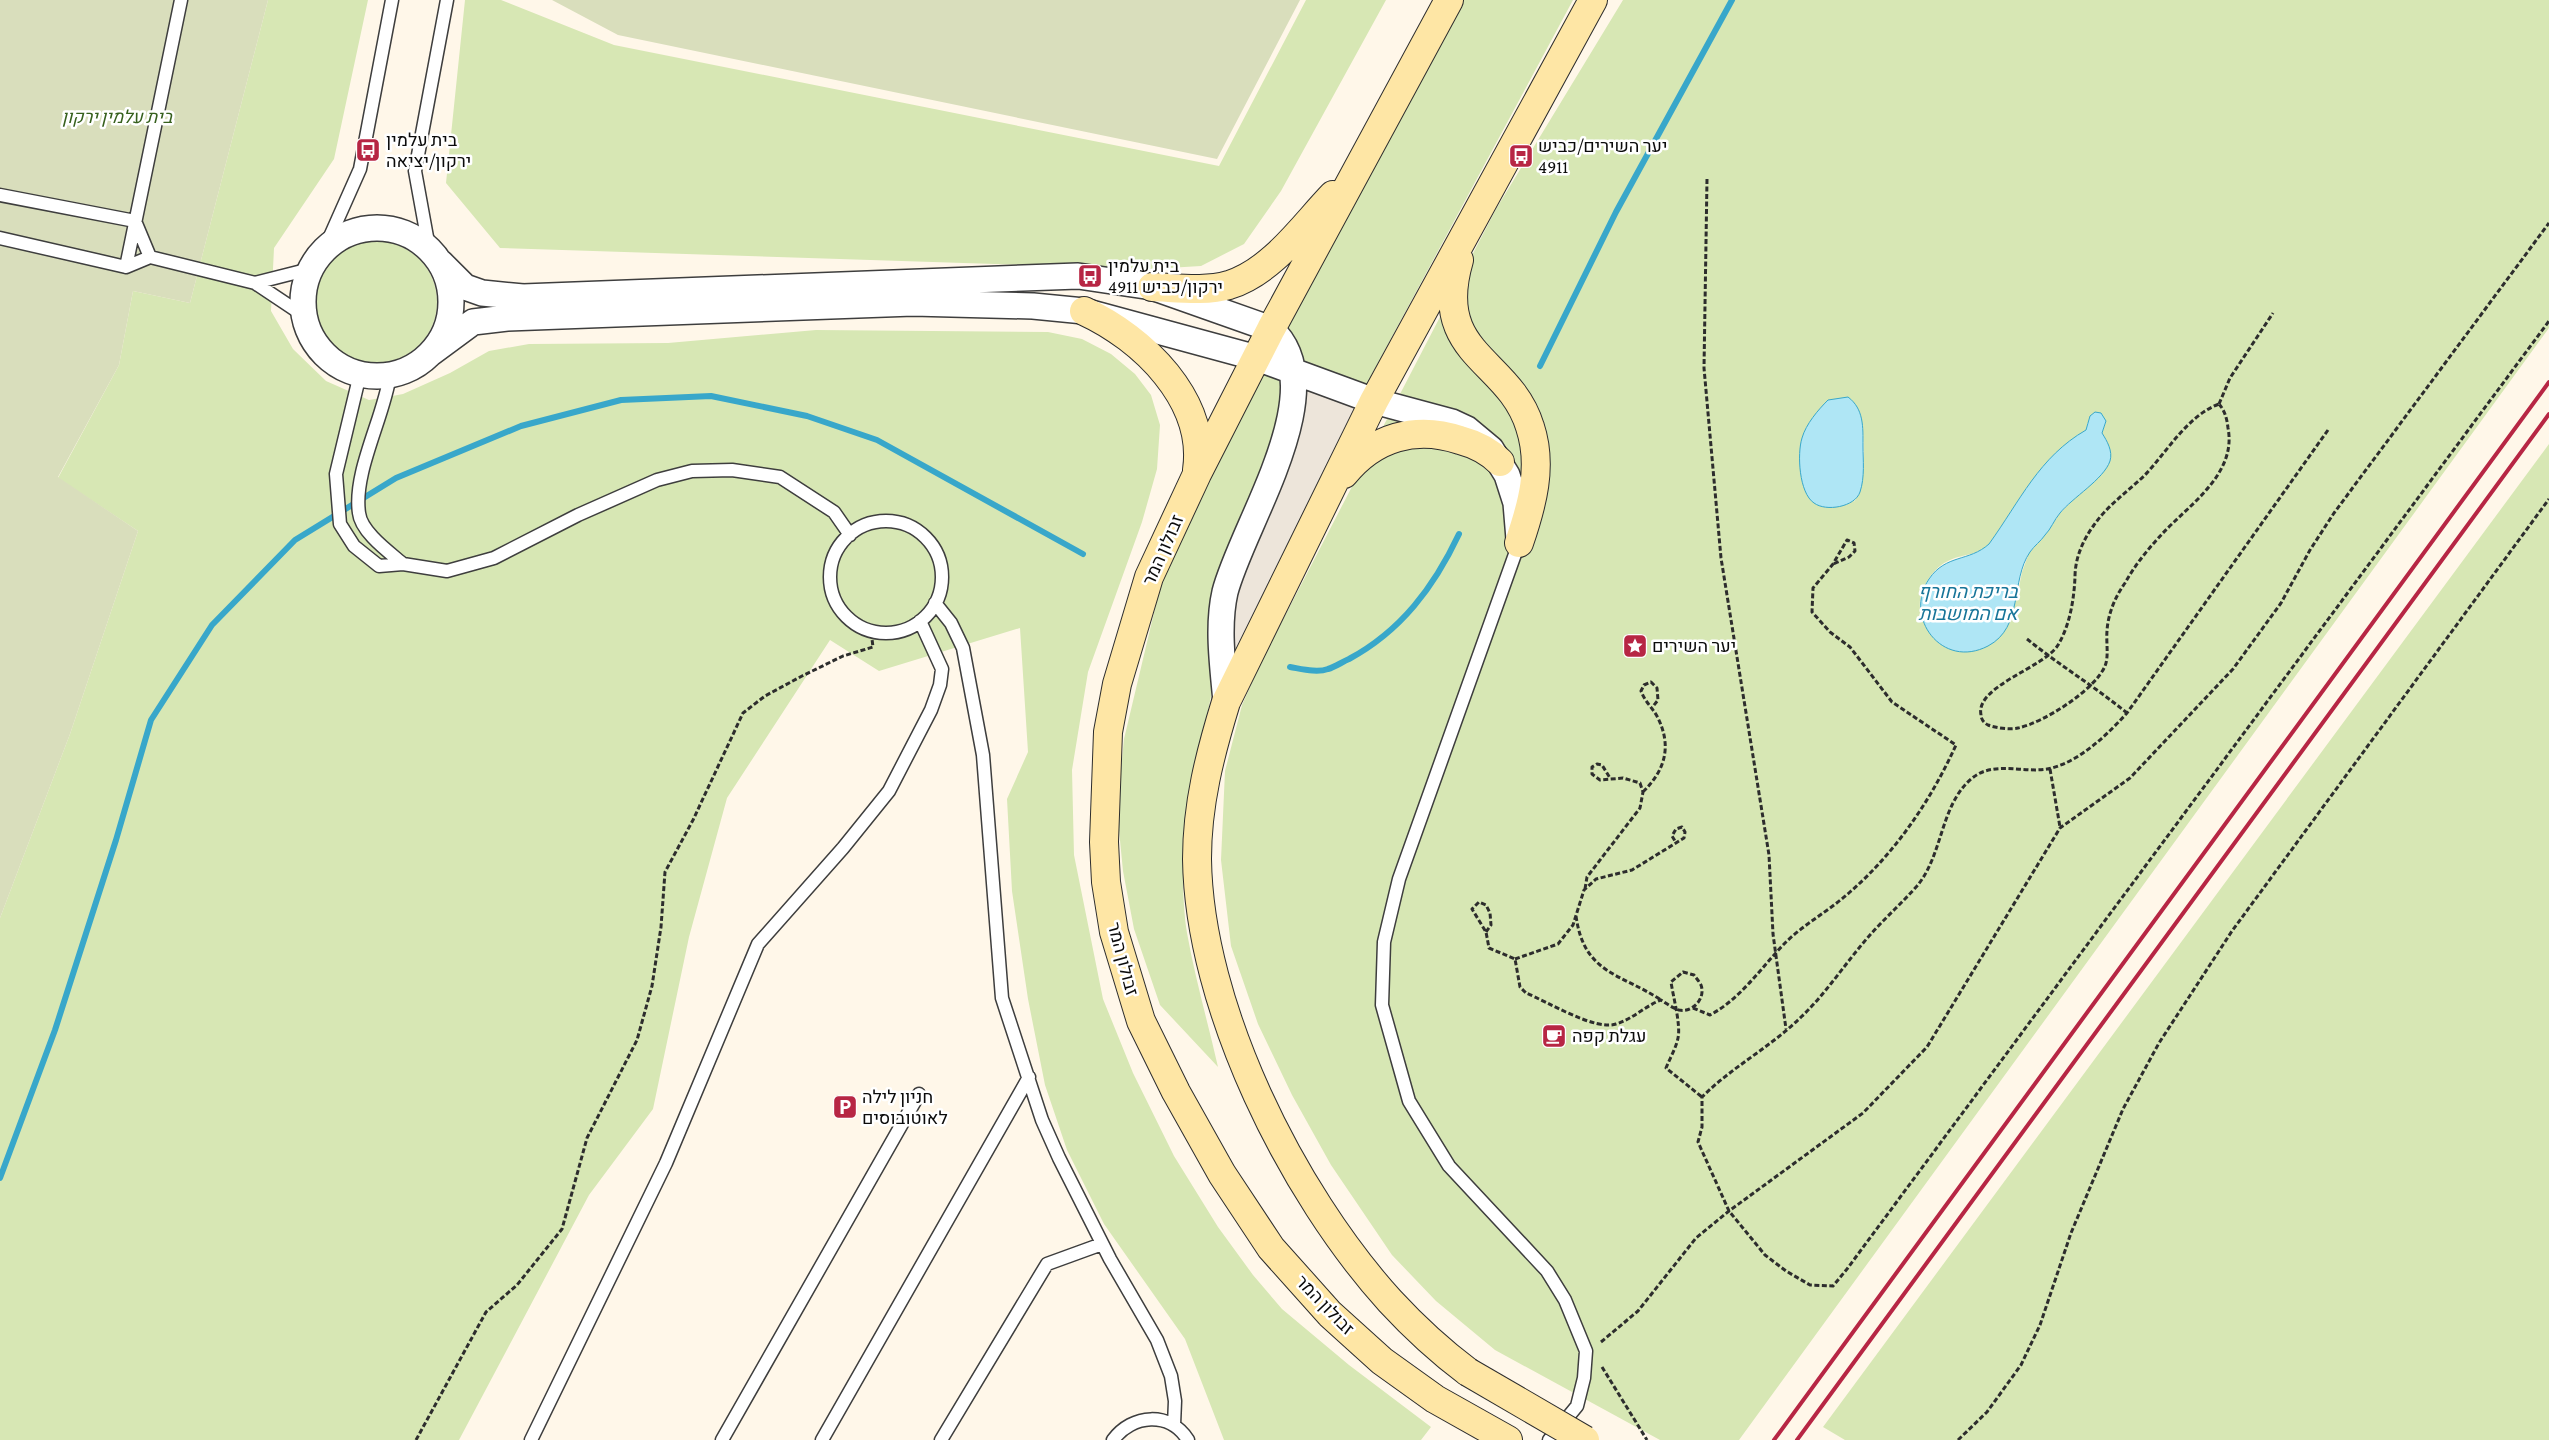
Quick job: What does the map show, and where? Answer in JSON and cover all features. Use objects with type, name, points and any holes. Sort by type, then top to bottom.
[{"type":"main road","points":[[1152,287],[1204,289],[1228,285],[1248,277],[1270,262],[1335,192],[1371,146],[1449,0]]},
{"type":"main road","points":[[1585,1440],[1468,1372],[1437,1348],[1390,1300],[1349,1251],[1306,1186],[1272,1125],[1232,1029],[1217,986],[1206,939],[1197,860],[1202,791],[1210,754],[1226,702],[1323,501],[1374,402],[1592,0]]},
{"type":"main road","name":"זבולון המר","points":[[1371,146],[1272,329],[1197,474],[1149,576],[1117,684],[1108,732],[1104,842],[1106,882],[1114,932],[1141,1022],[1176,1092],[1222,1174],[1270,1248],[1330,1314],[1376,1355],[1436,1399],[1508,1440]]},
{"type":"main road","points":[[1471,222],[1454,280],[1456,318],[1468,345],[1509,390],[1521,407],[1530,425],[1534,442],[1536,460],[1533,495],[1519,543]]},
{"type":"main road","points":[[1084,311],[1109,322],[1128,336],[1170,380],[1184,402],[1197,433],[1200,451],[1197,474]]},
{"type":"main road","points":[[1323,501],[1360,458],[1390,439],[1406,434],[1425,432],[1446,435],[1492,454],[1500,462]]},
{"type":"street","points":[[1226,702],[1222,623],[1225,593],[1284,444],[1294,398],[1292,370],[1285,345],[1272,329],[1152,287],[1078,276],[523,297],[482,293],[465,287],[435,256],[410,235],[388,228],[364,228],[342,236],[317,260],[303,292],[303,315],[311,337],[325,356],[344,369],[360,374],[390,375],[412,367],[473,322],[507,318],[913,303],[1033,306],[1084,311],[1257,358],[1292,370],[1374,402],[1452,422],[1480,438],[1500,462],[1516,503],[1519,543]]},
{"type":"street","points":[[431,353],[443,337],[450,319],[450,290],[435,256]]},
{"type":"lane","points":[[126,267],[181,0]]},
{"type":"lane","points":[[255,283],[317,260],[360,168],[392,0]]},
{"type":"lane","points":[[435,256],[415,171],[447,0]]},
{"type":"lane","points":[[0,195],[135,221]]},
{"type":"lane","points":[[135,221],[150,257]]},
{"type":"lane","points":[[0,238],[126,267],[150,257],[255,283],[303,315]]},
{"type":"lane","points":[[360,374],[336,474],[340,524],[354,546],[379,566],[403,564],[447,572],[494,558],[578,515],[657,480],[692,471],[732,470],[780,477],[834,512],[850,535]]},
{"type":"lane","points":[[390,375],[387,397],[360,483],[358,514],[374,540],[403,564]]},
{"type":"lane","points":[[881,521],[898,522],[914,528],[928,539],[937,553],[941,570],[941,587],[936,603],[920,621],[905,630],[888,633],[870,631],[848,618],[834,597],[830,580],[832,563],[838,548],[850,535],[864,525],[881,521]]},
{"type":"lane","points":[[1519,543],[1399,879],[1384,942],[1382,1005],[1409,1101],[1449,1166],[1547,1271],[1565,1300],[1589,1350],[1577,1406],[1549,1440]]},
{"type":"lane","points":[[936,603],[951,623],[963,648],[977,718],[983,755],[1002,998],[1042,1120],[1102,1244],[1152,1332],[1164,1358],[1171,1376],[1175,1401],[1174,1425]]},
{"type":"lane","points":[[531,1440],[666,1163],[758,944],[889,791],[931,710],[940,685],[942,668],[920,621]]},
{"type":"lane","points":[[822,1440],[1029,1077]]},
{"type":"lane","points":[[722,1440],[919,1094]]},
{"type":"lane","points":[[941,1440],[1047,1264],[1102,1244]]},
{"type":"lane","points":[[1113,1440],[1119,1432],[1131,1423],[1145,1419],[1160,1420],[1174,1425],[1188,1440]]},
{"type":"path","points":[[1707,179],[1704,368],[1726,586],[1769,855],[1776,952],[1786,1030]]},
{"type":"path","points":[[1647,1440],[1589,1350],[1638,1311],[1696,1238],[1729,1211],[1863,1114],[1927,1047],[2060,828],[2130,778],[2233,669],[2281,603],[2310,550],[2334,513],[2549,223]]},
{"type":"path","points":[[2219,404],[2225,412],[2230,435],[2226,458],[2204,494],[2156,541],[2119,591],[2108,620],[2106,665],[2093,685],[2078,698],[2024,726],[2011,729],[1987,725],[1981,719],[1980,711],[1986,696],[2048,656],[2058,646],[2073,600],[2076,561],[2092,527],[2144,475],[2194,420],[2203,412],[2219,404],[2235,370],[2273,313]]},
{"type":"path","points":[[2328,430],[2127,712],[2112,730],[2068,763],[2050,769],[2008,768],[1982,772],[1971,779],[1952,807],[1933,860],[1921,881],[1870,934],[1810,1007],[1786,1030],[1730,1071],[1702,1097],[1702,1127],[1698,1142],[1729,1211],[1765,1255],[1786,1271],[1810,1285],[1833,1286],[1847,1270],[2549,321]]},
{"type":"path","points":[[1958,1440],[1987,1412],[2021,1366],[2040,1325],[2071,1233],[2124,1109],[2159,1043],[2232,931],[2549,499]]},
{"type":"path","points":[[1576,915],[1579,936],[1584,948],[1606,971],[1630,984],[1643,988],[1675,1008],[1681,1010],[1693,1008],[1710,1015],[1727,1006],[1776,952],[1799,931],[1850,892],[1878,866],[1902,837],[1940,780],[1956,745],[1892,702],[1850,647],[1830,632],[1812,612],[1813,588],[1833,564],[1847,540],[1854,544],[1854,551],[1849,556],[1833,564]]},
{"type":"path","points":[[416,1440],[486,1312],[517,1285],[562,1229],[588,1138],[637,1040],[652,986],[661,926],[665,872],[693,820],[743,714],[765,696],[802,676],[843,656],[873,647],[870,631]]},
{"type":"path","points":[[2027,639],[2048,656],[2093,685],[2127,712]]},
{"type":"path","points":[[1643,792],[1656,779],[1665,762],[1665,745],[1658,718],[1651,709],[1641,692],[1644,685],[1651,682],[1657,688],[1658,700],[1651,709]]},
{"type":"path","points":[[1486,932],[1491,925],[1490,913],[1486,905],[1479,902],[1472,909],[1486,932],[1489,948],[1515,959],[1558,944],[1573,925],[1587,877],[1640,808],[1643,792],[1640,782],[1610,778],[1600,780],[1592,774],[1592,767],[1597,764],[1602,765],[1610,778]]},
{"type":"path","points":[[2050,769],[2060,828]]},
{"type":"path","points":[[1584,890],[1596,879],[1632,870],[1675,841],[1684,838],[1685,832],[1682,828],[1676,829],[1672,836],[1675,841]]},
{"type":"path","points":[[1515,959],[1520,987],[1526,993],[1578,1017],[1604,1026],[1616,1024],[1660,1000]]},
{"type":"path","points":[[1693,1008],[1700,1000],[1702,986],[1694,975],[1682,972],[1671,982],[1678,1036],[1666,1068],[1702,1097]]},
{"type":"green space","name":"בית עלמין ירקון","points":[[0,0],[268,0],[190,303],[133,291],[119,365],[58,477],[138,531],[70,734],[0,918]]},
{"type":"green space","points":[[268,0],[368,0],[334,159],[274,248],[271,311],[293,349],[326,381],[369,400],[403,394],[450,373],[489,351],[529,344],[668,343],[816,330],[1048,332],[1082,339],[1111,354],[1135,374],[1151,395],[1160,425],[1157,469],[1142,522],[1088,672],[1072,770],[1074,855],[1103,999],[1133,1073],[1174,1156],[1218,1227],[1253,1275],[1282,1309],[1349,1365],[1431,1427],[1421,1440],[1224,1440],[1185,1339],[1104,1224],[1067,1150],[1045,1085],[1028,999],[1012,891],[1007,799],[1028,752],[1020,628],[879,671],[830,640],[727,798],[689,937],[653,1109],[589,1195],[459,1440],[0,1440],[0,918],[70,734],[138,531],[58,478],[119,365],[133,291],[190,303]]},
{"type":"green space","points":[[465,0],[501,0],[614,45],[1219,166],[1306,0],[1386,0],[1281,191],[1244,244],[1201,266],[1151,269],[500,248],[446,183]]},
{"type":"green space","points":[[552,0],[1300,0],[1217,159],[618,35]]},
{"type":"green space","points":[[1463,0],[1573,0],[1366,385],[1304,363],[1295,340],[1283,326]]},
{"type":"green space","points":[[1623,0],[2549,0],[2549,328],[1739,1440],[1660,1440],[1495,1350],[1436,1301],[1392,1255],[1331,1165],[1292,1095],[1258,1024],[1231,946],[1221,860],[1225,771],[1242,705],[1261,662],[1496,209]],"holes":[[[2106,422],[2102,433],[2107,441],[2080,493],[2060,513],[2046,534],[2029,553],[2022,572],[2018,592],[1927,626],[1920,608],[1921,594],[1928,580],[1938,568],[1950,560],[1974,553],[1989,544],[2043,466],[2056,453],[2087,430],[2087,423]],[[1863,423],[1863,473],[1854,502]]]},
{"type":"green space","points":[[376,241],[399,246],[419,259],[432,279],[437,302],[432,325],[419,345],[399,358],[376,363],[353,358],[333,345],[320,325],[315,302],[320,279],[333,259],[353,246]]},
{"type":"green space","points":[[1259,371],[1283,375],[1284,396],[1214,677],[1209,707],[1188,796],[1184,828],[1183,884],[1187,933],[1218,1067],[1160,1005],[1134,929],[1123,871],[1117,810],[1124,739],[1158,596],[1180,532]]},
{"type":"green space","points":[[2549,444],[2549,1440],[1845,1440],[1823,1427]]},
{"type":"shaded area","points":[[1300,381],[1364,405],[1233,667],[1235,599],[1241,577],[1296,445],[1301,423]]},
{"type":"water","points":[[1848,397],[1857,407],[1862,419],[1862,486],[1857,497],[1840,507],[1819,506],[1809,498],[1802,482],[1800,473],[1800,445],[1809,422],[1828,400]]},
{"type":"water","name":"בריכת החורף אם המושבות","points":[[2095,412],[2101,413],[2106,421],[2102,433],[2110,450],[2110,461],[2101,475],[2065,507],[2047,533],[2030,552],[2020,576],[2012,616],[2007,627],[1999,638],[1988,646],[1971,652],[1956,651],[1942,645],[1932,636],[1924,623],[1921,609],[1922,594],[1929,579],[1943,566],[1974,554],[1989,544],[2031,481],[2055,453],[2086,430],[2090,416]]},
{"type":"waterway","points":[[1540,366],[1616,212],[1732,0]]},
{"type":"waterway","points":[[0,1178],[55,1030],[116,840],[151,720],[212,625],[295,540],[396,478],[521,426],[621,400],[711,396],[807,416],[877,440],[1083,554]]},
{"type":"waterway","points":[[1290,667],[1314,671],[1331,668],[1368,648],[1385,635],[1414,606],[1427,589],[1439,572],[1459,534]]},
{"type":"railway","points":[[1774,1440],[2549,382]]},
{"type":"railway","points":[[1797,1440],[2549,414]]},
{"type":"place","name":"בית עלמין ירקון/יציאה","points":[[368,150]]},
{"type":"place","name":"יער השירים/כביש 4911","points":[[1521,156]]},
{"type":"place","name":"בית עלמין ירקון/כביש 4911","points":[[1090,276]]},
{"type":"place","name":"יער השירים","points":[[1635,646]]},
{"type":"place","name":"עגלת קפה","points":[[1554,1036]]},
{"type":"place","name":"חניון לילה לאוטובוסים","points":[[845,1107]]}]
